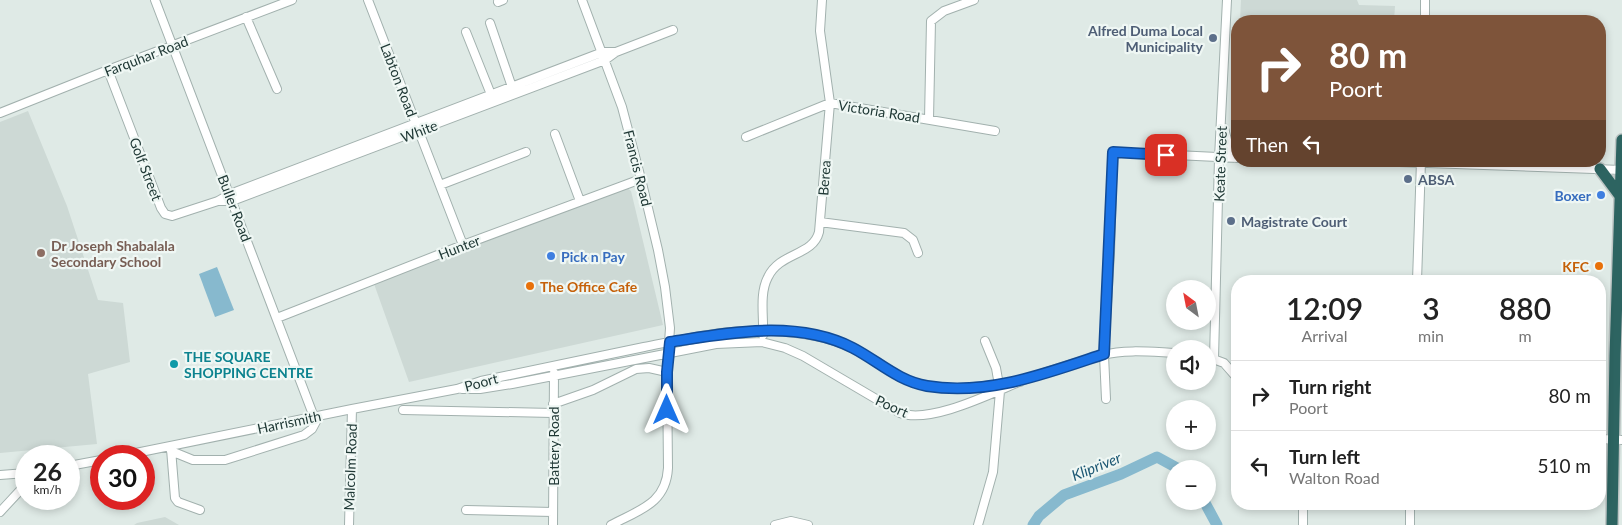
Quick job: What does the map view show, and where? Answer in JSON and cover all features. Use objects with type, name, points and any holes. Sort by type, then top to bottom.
[{"type":"highway","points":[[1612,525],[1618,439],[1622,140]]},
{"type":"highway","points":[[1600,169],[1621,193]]},
{"type":"street","name":"Buller Road","points":[[155,0],[316,417]]},
{"type":"street","name":"Farquhar Road","points":[[0,113],[292,0]]},
{"type":"street","name":"Labton Road","points":[[368,0],[463,245]]},
{"type":"street","name":"Francis Road","points":[[582,0],[622,107],[658,250],[670,320],[667,372],[668,468],[665,487],[652,502],[611,525]]},
{"type":"street","name":"Berea","points":[[762,342],[763,296],[767,277],[771,270],[784,259],[812,245],[817,236],[820,222],[830,103],[820,31],[822,0]]},
{"type":"street","points":[[929,119],[931,21],[944,10],[974,0]]},
{"type":"street","name":"Keate Street","points":[[1212,340],[1227,0]]},
{"type":"street","points":[[1425,0],[1425,15]]},
{"type":"street","points":[[246,18],[277,89]]},
{"type":"street","points":[[490,23],[514,90]]},
{"type":"street","points":[[604,56],[673,30]]},
{"type":"street","points":[[466,32],[494,103]]},
{"type":"street","name":"White","points":[[231,198],[417,127],[491,94],[514,90],[604,56]]},
{"type":"street","name":"Golf Street","points":[[108,70],[164,213],[175,216],[231,198]]},
{"type":"street","name":"White","points":[[417,127],[494,103],[514,90]]},
{"type":"street","name":"Victoria Road","points":[[746,136],[830,103],[995,131]]},
{"type":"street","points":[[1222,116],[1227,142],[1231,149]]},
{"type":"street","points":[[555,134],[580,201]]},
{"type":"street","points":[[440,185],[526,152]]},
{"type":"street","points":[[1106,400],[1104,354],[1113,152],[1231,158]]},
{"type":"street","points":[[1417,275],[1420,167]]},
{"type":"street","points":[[1549,167],[1622,170]]},
{"type":"street","name":"Hunter","points":[[277,318],[463,245],[641,179]]},
{"type":"street","points":[[820,222],[904,232],[913,240],[918,253]]},
{"type":"street","name":"Poort","points":[[457,389],[481,381],[670,342],[763,330],[809,335],[842,344],[865,355],[894,374],[926,386],[1000,388]]},
{"type":"street","points":[[978,525],[993,472],[1000,388],[995,364],[985,341]]},
{"type":"street","name":"Poort","points":[[457,389],[487,388],[716,344],[762,342],[794,351],[884,405],[906,415],[930,414],[1000,388],[1104,354],[1126,352],[1166,353]]},
{"type":"street","points":[[1216,360],[1224,363],[1231,371]]},
{"type":"street","name":"Battery Road","points":[[553,525],[554,366]]},
{"type":"street","points":[[554,404],[593,390],[636,369],[649,368],[667,372]]},
{"type":"street","name":"Harrismith","points":[[155,451],[352,409],[457,389]]},
{"type":"street","name":"Malcolm Road","points":[[349,525],[352,409]]},
{"type":"street","points":[[403,410],[553,413]]},
{"type":"street","points":[[171,449],[193,460],[225,460],[304,435],[312,429],[316,417]]},
{"type":"street","points":[[171,449],[175,498],[180,503],[200,510]]},
{"type":"street","points":[[0,475],[15,474]]},
{"type":"street","points":[[0,512],[15,496]]},
{"type":"street","points":[[466,510],[553,512]]},
{"type":"street","points":[[1303,510],[1303,525]]},
{"type":"street","points":[[1410,510],[1410,525]]},
{"type":"street","points":[[775,525],[791,521],[808,525]]},
{"type":"shaded area","points":[[1241,0],[1357,0],[1359,5],[1395,6],[1394,15],[1240,15]]},
{"type":"shaded area","name":"Dr Joseph Shabalala Secondary School","points":[[28,111],[67,206],[98,300],[123,303],[130,362],[88,374],[97,444],[15,445],[15,452],[0,453],[0,122]]},
{"type":"shaded area","points":[[625,186],[631,191],[663,325],[409,382],[373,281]]},
{"type":"shaded area","points":[[165,517],[179,525],[134,525],[137,523]]},
{"type":"water","points":[[217,267],[234,310],[215,317],[199,274]]},
{"type":"waterway","name":"Klipriver","points":[[1033,525],[1039,516],[1064,495],[1121,474],[1157,457],[1166,462]]},
{"type":"waterway","name":"Klipriver","points":[[1209,510],[1217,525]]},
{"type":"place","name":"Alfred Duma Local Municipality","points":[[1213,38]]},
{"type":"place","name":"ABSA","points":[[1408,179]]},
{"type":"place","name":"Boxer","points":[[1601,195]]},
{"type":"place","name":"Magistrate Court","points":[[1231,221]]},
{"type":"place","name":"Dr Joseph Shabalala Secondary School","points":[[41,253]]},
{"type":"place","name":"Pick n Pay","points":[[551,256]]},
{"type":"place","name":"KFC","points":[[1599,266]]},
{"type":"place","name":"The Office Cafe","points":[[530,286]]},
{"type":"place","name":"THE SQUARE SHOPPING CENTRE","points":[[174,364]]},
{"type":"route","points":[[667,410],[667,372],[670,342],[738,332],[783,331],[830,340],[852,348],[894,374],[926,386],[940,387],[961,388],[1020,382],[1104,354],[1113,152],[1166,155]]}]
